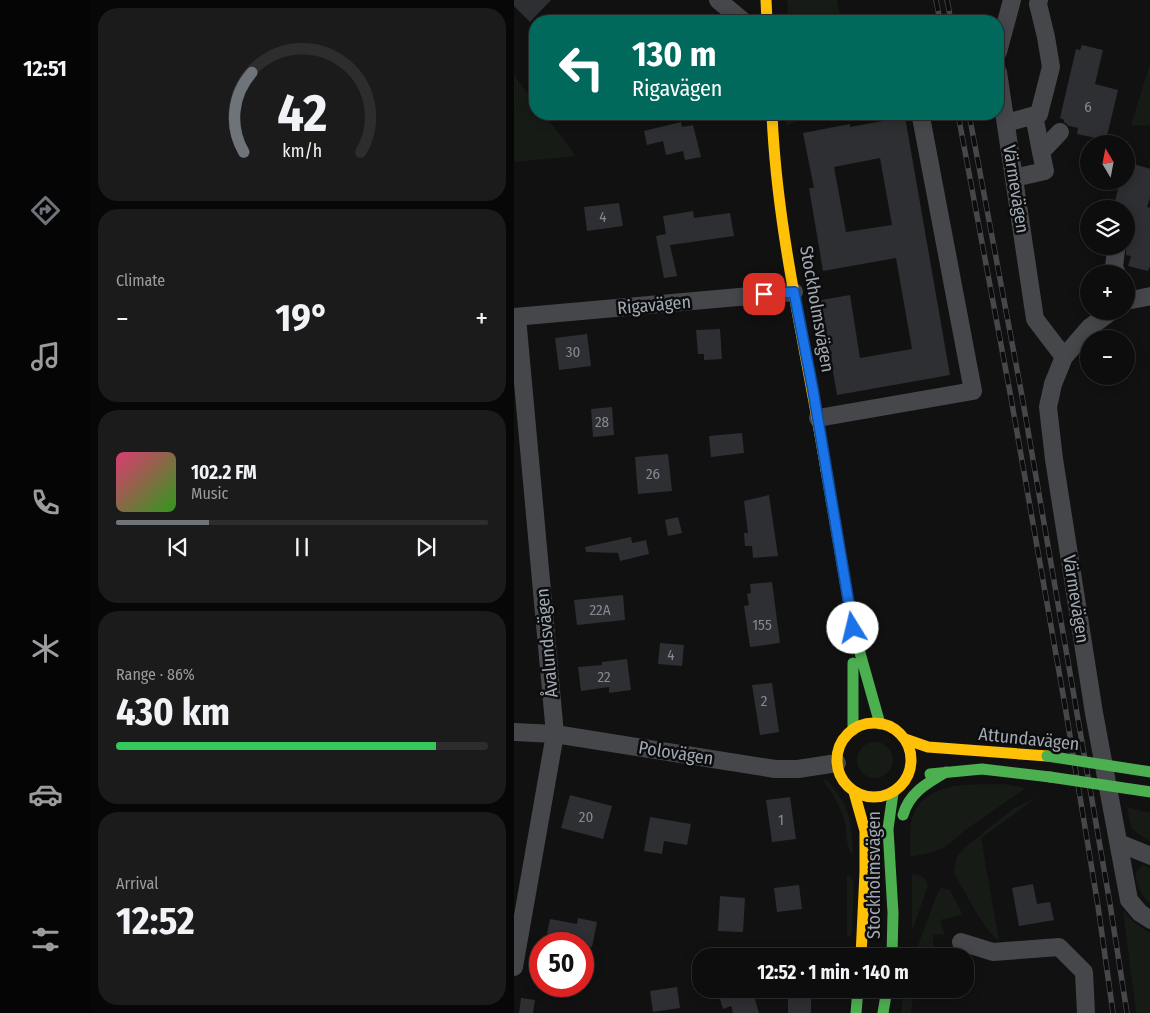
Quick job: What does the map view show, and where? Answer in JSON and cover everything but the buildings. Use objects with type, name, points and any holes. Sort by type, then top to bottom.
[{"type":"main road","points":[[766,0],[767,15]]},
{"type":"main road","name":"Stockholmsvägen","points":[[772,120],[774,158],[794,292],[818,418],[853,628],[880,724]]},
{"type":"main road","name":"Stockholmsvägen","points":[[853,628],[853,730]]},
{"type":"main road","points":[[866,724],[880,724],[894,729],[905,739],[912,758],[908,776],[902,786],[893,793],[880,797],[867,797],[854,792],[846,784],[840,774],[837,763],[839,751],[844,739],[853,730],[866,724]]},
{"type":"main road","name":"Attundavägen","points":[[905,739],[928,748],[1047,756],[1150,772]]},
{"type":"main road","name":"Attundavägen","points":[[908,776],[982,769],[1150,792]]},
{"type":"main road","points":[[893,913],[898,873],[900,829],[904,811],[909,800],[926,783],[946,772]]},
{"type":"main road","name":"Stockholmsvägen","points":[[854,792],[865,831],[861,948]]},
{"type":"main road","name":"Stockholmsvägen","points":[[892,948],[893,913],[888,830],[893,793]]},
{"type":"main road","points":[[856,1013],[857,998]]},
{"type":"main road","points":[[883,1013],[886,998]]},
{"type":"street","points":[[718,0],[735,15]]},
{"type":"street","points":[[1004,29],[1012,0]]},
{"type":"street","points":[[1006,123],[1039,114],[1051,67],[1040,6],[1019,0]]},
{"type":"street","name":"Värmevägen","points":[[1004,110],[1036,319],[1064,357]]},
{"type":"street","points":[[1014,178],[1046,171],[1034,115]]},
{"type":"street","points":[[818,418],[973,391],[921,120]]},
{"type":"street","points":[[1041,152],[1060,132]]},
{"type":"street","name":"Rigavägen","points":[[516,317],[794,292]]},
{"type":"street","points":[[1135,299],[1150,296]]},
{"type":"street","name":"Åvalundsvägen","points":[[514,967],[555,734],[516,317]]},
{"type":"street","name":"Värmevägen","points":[[1100,320],[1090,327],[1064,357],[1053,384],[1048,407],[1054,459],[1092,704],[1129,900],[1140,913],[1150,920]]},
{"type":"street","name":"Polovägen","points":[[514,732],[555,734],[774,769],[798,769],[837,763]]},
{"type":"street","points":[[1119,843],[1150,856]]},
{"type":"street","points":[[961,942],[993,952],[1058,947],[1084,972],[1086,1013]]},
{"type":"shaded area","points":[[787,0],[837,0],[840,14],[840,15],[788,15]]},
{"type":"shaded area","points":[[1150,64],[1150,126],[1131,125]]},
{"type":"shaded area","points":[[514,75],[529,95],[529,120],[549,120],[576,156],[514,162]]},
{"type":"shaded area","points":[[785,120],[802,120],[786,126]]},
{"type":"shaded area","points":[[875,742],[888,747],[893,760],[888,773],[875,778],[862,773],[857,760],[862,747]]},
{"type":"shaded area","points":[[827,780],[841,799],[849,815],[853,856],[848,847],[842,814],[823,781]]},
{"type":"shaded area","points":[[1004,784],[1026,788],[964,831],[947,846],[933,852],[910,857],[911,822],[915,811],[922,801],[943,789],[955,786]]},
{"type":"shaded area","points":[[1037,797],[981,838],[999,941],[990,933],[977,914],[954,873],[957,856],[964,848],[1013,809]]},
{"type":"shaded area","points":[[1127,807],[1150,813],[1150,842],[1132,829]]},
{"type":"shaded area","points":[[1143,864],[1150,869],[1150,903],[1138,886],[1135,873]]},
{"type":"shaded area","points":[[847,874],[854,881],[852,934],[847,938]]},
{"type":"shaded area","points":[[912,874],[923,877],[928,886],[912,931]]},
{"type":"shaded area","points":[[941,888],[950,890],[963,915],[943,919],[940,922],[945,934],[933,935],[934,948],[917,948]]},
{"type":"shaded area","points":[[1123,911],[1135,923],[1150,933],[1150,1013],[1136,1013]]},
{"type":"shaded area","points":[[903,998],[913,998],[911,1013],[901,1013]]},
{"type":"railway","points":[[936,0],[939,15]]},
{"type":"railway","points":[[947,0],[950,15]]},
{"type":"railway","points":[[959,120],[1011,398],[1064,700],[1098,906],[1113,1013]]},
{"type":"railway","points":[[970,120],[1022,396],[1110,904],[1127,1013]]},
{"type":"traffic: fast","points":[[826,470],[853,628],[880,724]]},
{"type":"traffic: fast","points":[[853,663],[853,730]]},
{"type":"traffic: fast","points":[[1047,756],[1151,772]]},
{"type":"traffic: fast","points":[[930,774],[982,769],[1050,777]]},
{"type":"traffic: fast","points":[[903,815],[914,795],[946,772]]},
{"type":"traffic: fast","points":[[1050,777],[1151,792]]},
{"type":"traffic: fast","points":[[892,948],[893,913],[888,829],[893,793]]},
{"type":"traffic: fast","points":[[856,1013],[857,998]]},
{"type":"traffic: fast","points":[[883,1013],[886,998]]},
{"type":"traffic: slow","points":[[766,0],[767,15]]},
{"type":"traffic: slow","points":[[772,120],[775,159],[786,248],[826,470]]},
{"type":"traffic: slow","points":[[874,723],[888,726],[900,734],[908,746],[911,760],[908,774],[900,786],[888,794],[874,797],[860,794],[848,786],[840,774],[837,760],[840,746],[848,734],[860,726],[874,723]]},
{"type":"traffic: slow","points":[[905,739],[928,747],[1047,756]]},
{"type":"traffic: slow","points":[[854,792],[865,831],[861,948]]},
{"type":"route","points":[[764,294],[794,292],[813,390],[853,628]]}]
